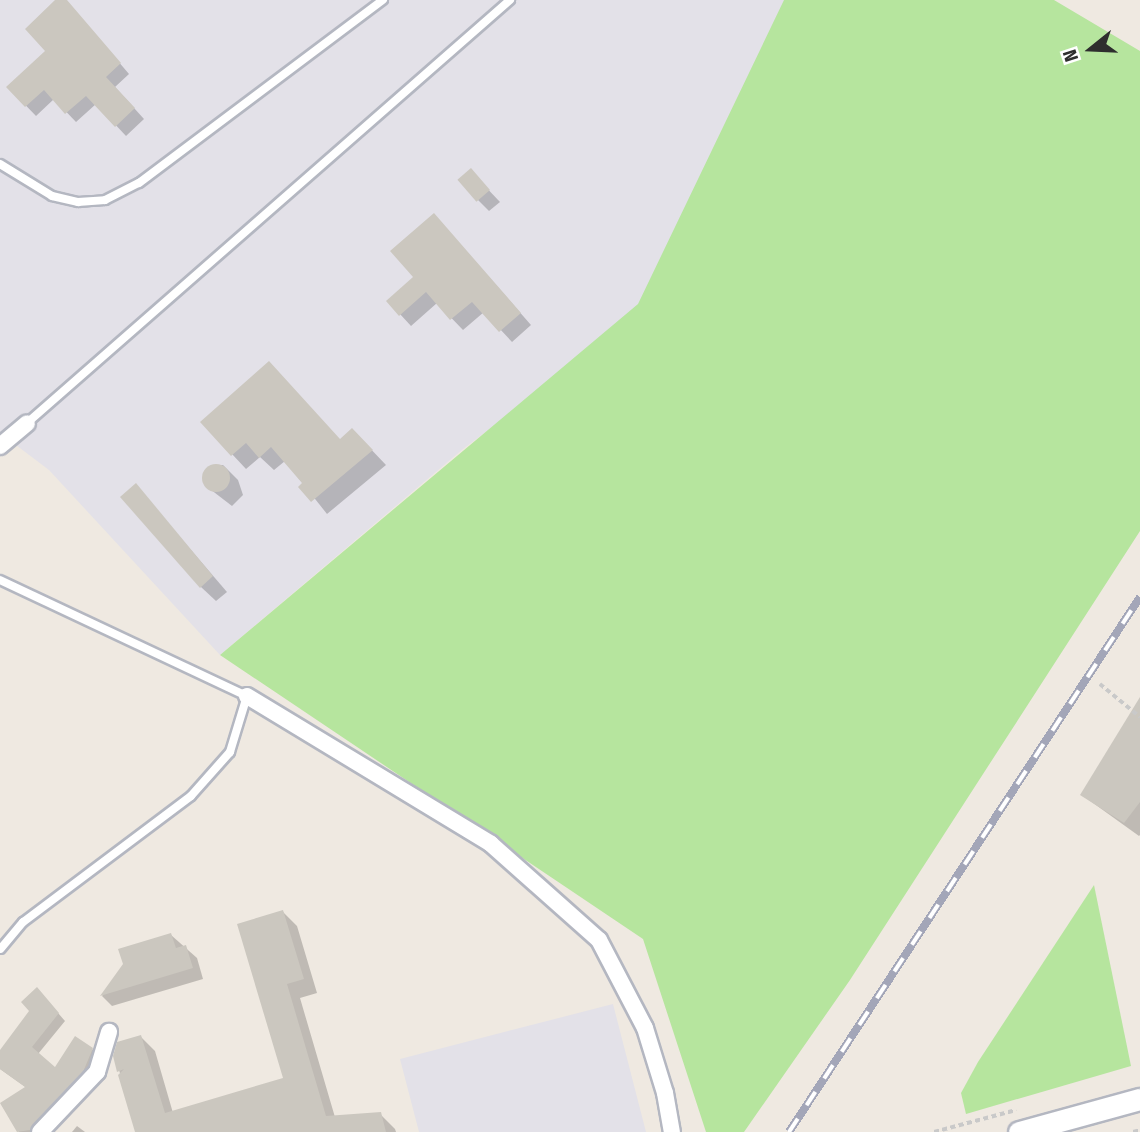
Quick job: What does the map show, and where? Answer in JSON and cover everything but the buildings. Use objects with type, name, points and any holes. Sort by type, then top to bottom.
[{"type":"street","points":[[0,446],[27,423]]},
{"type":"street","points":[[247,696],[491,844],[599,940],[645,1028],[666,1093],[672,1132]]},
{"type":"street","points":[[40,1132],[97,1072],[109,1032]]},
{"type":"street","points":[[1019,1132],[1140,1098]]},
{"type":"lane","points":[[0,164],[52,195],[78,202],[105,200],[139,183],[383,0]]},
{"type":"lane","points":[[27,423],[510,0]]},
{"type":"lane","points":[[0,580],[247,696],[230,752],[191,796],[23,922],[0,949]]},
{"type":"path","points":[[1100,684],[1140,717]]},
{"type":"path","points":[[1133,1132],[1140,1130]]},
{"type":"shaded area","points":[[0,0],[790,0],[655,305],[463,449],[220,655],[49,470],[0,433]]},
{"type":"shaded area","points":[[613,1004],[646,1132],[419,1132],[400,1059]]},
{"type":"green space","points":[[784,0],[1054,0],[1140,51],[1140,531],[850,980],[744,1132],[706,1132],[643,939],[220,655],[638,304]]},
{"type":"green space","points":[[1094,885],[1131,1066],[966,1114],[961,1093],[978,1062]]},
{"type":"railway","points":[[789,1132],[1140,597]]}]
